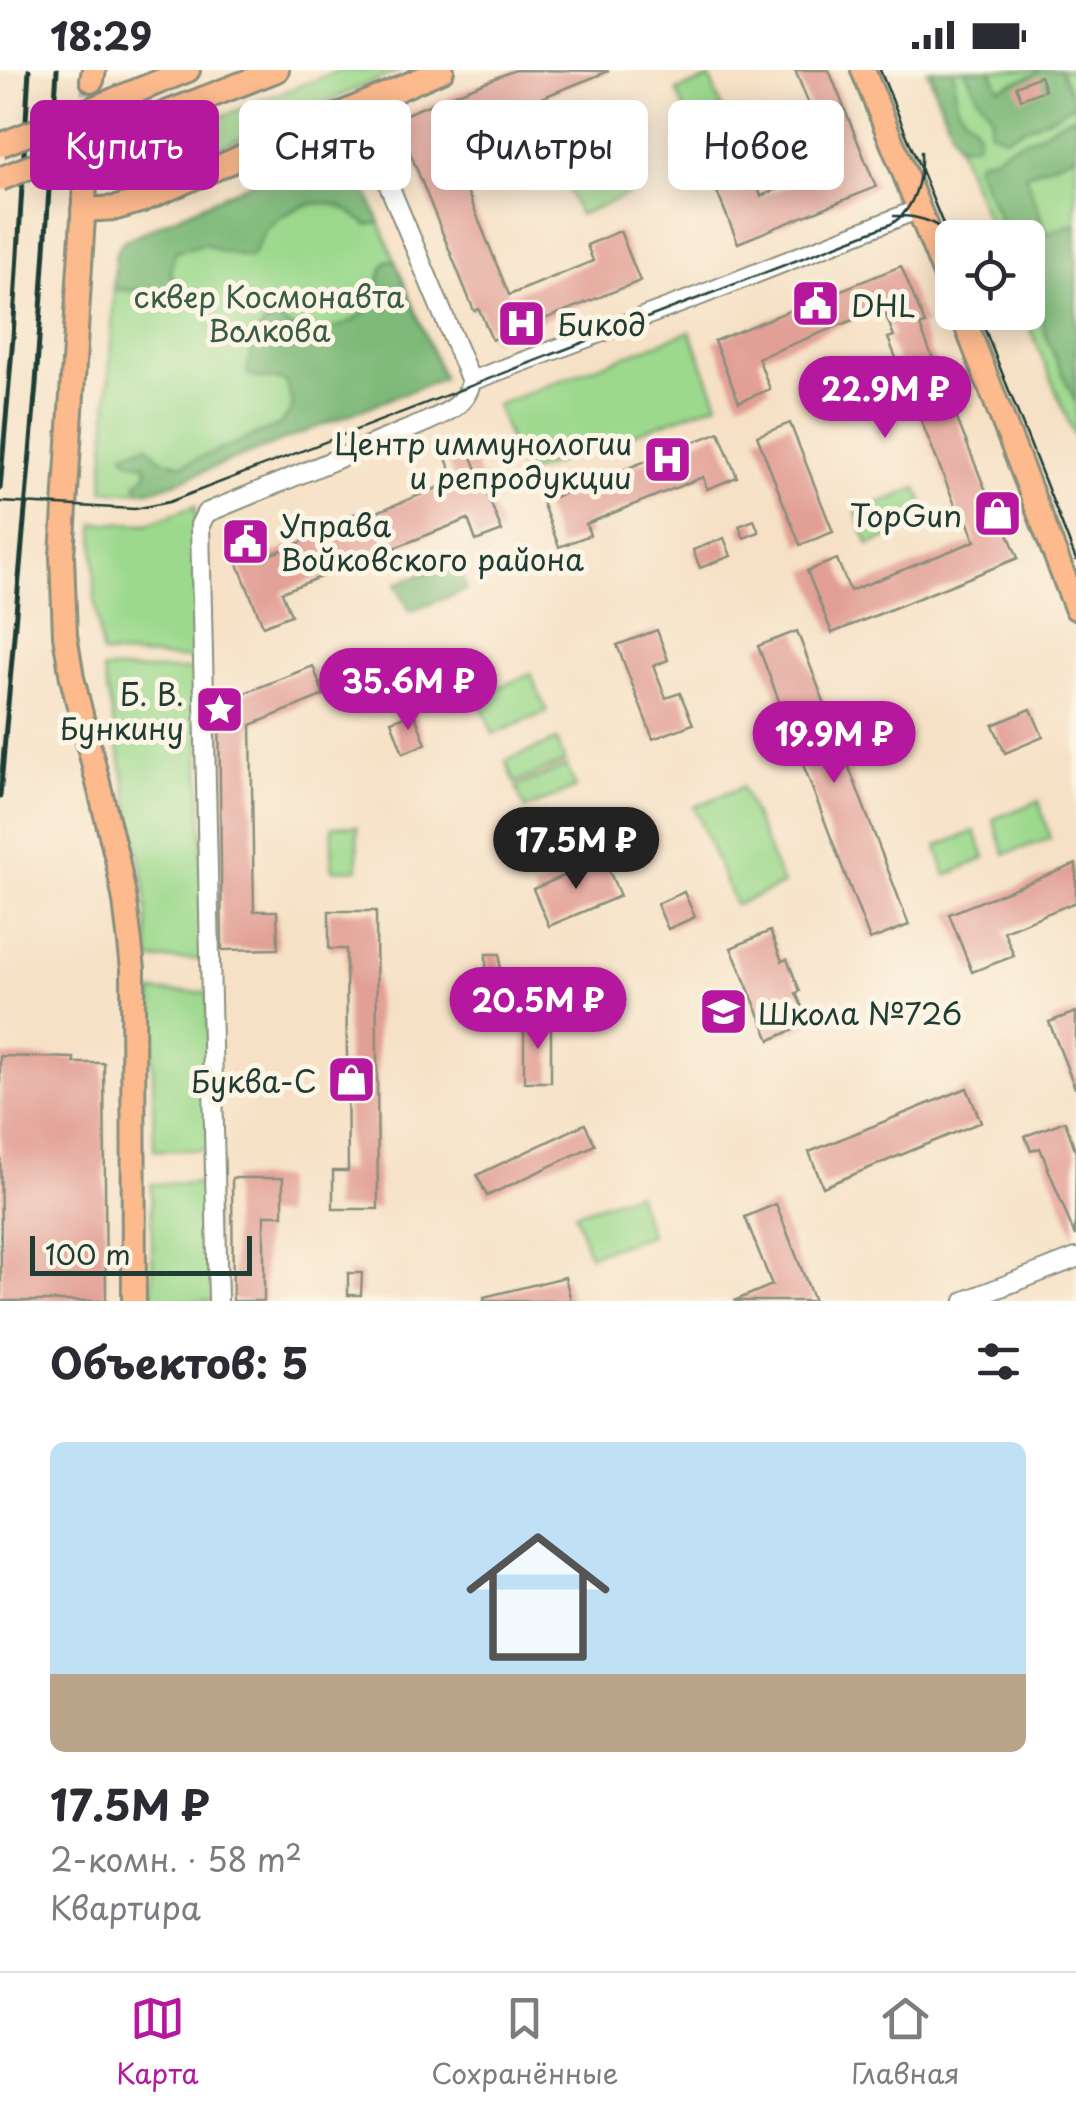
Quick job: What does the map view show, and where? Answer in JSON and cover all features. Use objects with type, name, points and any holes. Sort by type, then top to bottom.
[{"type":"main road","points":[[0,146],[188,70]]},
{"type":"main road","points":[[0,179],[277,70]]},
{"type":"main road","points":[[372,100],[442,70]]},
{"type":"main road","points":[[863,70],[935,249]]},
{"type":"main road","points":[[83,210],[114,208],[143,200],[239,158]]},
{"type":"main road","points":[[84,190],[62,591],[72,678],[126,901],[133,969],[134,1301]]},
{"type":"main road","points":[[967,330],[1076,608]]},
{"type":"street","points":[[218,1301],[200,525],[206,513],[420,425],[453,408],[469,392],[471,381],[391,190]]},
{"type":"street","points":[[471,381],[919,209]]},
{"type":"street","points":[[965,1301],[1076,1258]]},
{"type":"green space","points":[[340,70],[401,70],[330,100],[263,100]]},
{"type":"green space","points":[[927,70],[1076,70],[1076,440],[1031,330],[1045,330],[1045,220],[987,220]]},
{"type":"green space","points":[[932,70],[953,70],[957,103],[978,131],[976,144],[961,146],[955,140],[935,90]]},
{"type":"green space","points":[[965,70],[991,70],[999,88],[1038,70],[1060,70],[1075,103],[1005,137],[990,131],[992,116]]},
{"type":"green space","points":[[710,78],[719,100],[680,100],[677,91]]},
{"type":"green space","points":[[239,110],[239,139],[219,147],[219,117]]},
{"type":"green space","points":[[1076,116],[1076,155],[1025,175],[1042,220],[1000,220],[975,166],[980,160],[994,157]]},
{"type":"green space","name":"сквер Космонавта Волкова","points":[[239,188],[366,190],[443,378],[156,489],[103,490],[116,253],[123,241]]},
{"type":"green space","points":[[239,188],[366,190],[380,223],[367,225],[332,204],[305,206],[272,224],[250,257],[205,244],[176,251],[170,271],[176,294],[113,289],[116,253],[123,241]]},
{"type":"green space","points":[[568,190],[634,190],[635,192],[579,215]]},
{"type":"green space","points":[[1076,223],[1076,404],[1047,339],[1045,228],[1047,233]]},
{"type":"green space","points":[[388,260],[395,261],[443,378],[179,481],[141,491],[136,484],[147,472],[145,464],[128,461],[124,453],[148,445],[159,458],[182,465],[278,426],[293,406],[286,382],[247,374],[258,333],[277,317],[290,327],[311,331],[334,328],[355,319],[374,299]]},
{"type":"green space","points":[[690,331],[718,403],[523,475],[496,405]]},
{"type":"green space","points":[[917,488],[930,520],[869,545],[856,513]]},
{"type":"green space","points":[[195,506],[197,659],[102,654],[95,602],[94,523],[148,524]]},
{"type":"green space","points":[[457,560],[466,590],[410,612],[396,584]]},
{"type":"green space","points":[[103,670],[197,670],[206,959],[150,960],[145,884]]},
{"type":"green space","points":[[531,674],[547,712],[493,734],[478,696]]},
{"type":"green space","points":[[557,740],[565,762],[515,783],[506,761]]},
{"type":"green space","points":[[567,766],[576,788],[525,809],[516,787]]},
{"type":"green space","points":[[742,787],[783,885],[735,905],[694,807]]},
{"type":"green space","points":[[1039,801],[1050,839],[1005,854],[993,819]]},
{"type":"green space","points":[[357,826],[358,869],[332,870],[332,827]]},
{"type":"green space","points":[[975,831],[985,858],[946,876],[937,846]]},
{"type":"green space","points":[[152,992],[208,992],[210,1150],[154,1150]]},
{"type":"green space","points":[[213,1183],[215,1301],[153,1301],[151,1184]]},
{"type":"green space","points":[[636,1193],[650,1235],[589,1255],[575,1213]]},
{"type":"building","points":[[515,70],[609,71],[536,100],[441,100]]},
{"type":"building","points":[[795,70],[829,70],[841,100],[807,100]]},
{"type":"building","points":[[1040,76],[1045,90],[1021,99],[1016,86]]},
{"type":"building","points":[[431,104],[431,190],[467,190],[509,295],[593,261],[587,245],[620,231],[640,281],[492,340],[479,309],[474,311],[411,155],[411,112]]},
{"type":"building","points":[[844,107],[876,187],[738,243],[717,192],[759,190],[761,196],[776,190],[844,190]]},
{"type":"building","points":[[901,266],[953,409],[1018,558],[832,633],[807,571],[837,559],[850,591],[975,541],[964,513],[959,515],[888,338],[894,336],[883,308],[758,358],[770,389],[739,402],[714,341]]},
{"type":"building","points":[[790,423],[833,532],[800,545],[757,436]]},
{"type":"building","points":[[719,432],[737,477],[707,489],[703,477],[586,524],[590,535],[559,547],[542,502]]},
{"type":"building","points":[[468,447],[502,531],[476,541],[468,519],[282,592],[291,615],[263,626],[229,542],[257,531],[267,556],[349,523],[347,517],[364,510],[367,516],[455,481],[445,456]]},
{"type":"building","points":[[754,520],[759,532],[744,538],[739,526]]},
{"type":"building","points":[[724,538],[731,556],[700,568],[693,550]]},
{"type":"building","points":[[657,630],[668,660],[653,666],[666,698],[680,693],[693,724],[653,739],[617,645]]},
{"type":"building","points":[[797,631],[909,925],[870,940],[758,646]]},
{"type":"building","points":[[313,666],[324,695],[251,725],[254,911],[277,911],[278,949],[222,950],[219,703]]},
{"type":"building","points":[[1031,709],[1043,737],[1005,753],[993,725]]},
{"type":"building","points":[[414,713],[426,744],[403,753],[391,721]]},
{"type":"building","points":[[604,859],[620,896],[549,926],[533,889]]},
{"type":"building","points":[[1076,864],[1076,902],[1004,931],[1014,956],[972,972],[949,914]]},
{"type":"building","points":[[684,892],[695,917],[668,929],[657,904]]},
{"type":"building","points":[[329,911],[376,911],[378,1209],[333,1209],[333,1171],[348,1171],[346,949],[329,949]]},
{"type":"building","points":[[770,931],[782,961],[787,959],[809,1023],[770,1040],[731,948]]},
{"type":"building","points":[[486,954],[500,954],[500,970],[486,971]]},
{"type":"building","points":[[1076,1012],[1076,1088],[1075,1088],[1049,1022]]},
{"type":"building","points":[[524,1022],[551,1022],[551,1082],[524,1082]]},
{"type":"building","points":[[0,1056],[104,1063],[106,1301],[1,1301]]},
{"type":"building","points":[[967,1088],[981,1122],[823,1187],[809,1152]]},
{"type":"building","points":[[1065,1121],[1076,1152],[1075,1236],[1040,1148],[1031,1151],[1025,1136]]},
{"type":"building","points":[[585,1124],[595,1145],[487,1196],[477,1175]]},
{"type":"building","points":[[232,1178],[283,1178],[283,1215],[264,1215],[264,1301],[233,1301]]},
{"type":"building","points":[[776,1204],[814,1301],[734,1301],[772,1285],[745,1217]]},
{"type":"building","points":[[348,1273],[362,1273],[361,1295],[348,1295]]},
{"type":"building","points":[[565,1277],[571,1301],[484,1301],[484,1297]]},
{"type":"tunnel","points":[[91,100],[92,80]]},
{"type":"tram line","points":[[880,70],[941,220]]},
{"type":"tram line","points":[[0,502],[135,509],[169,502],[891,224],[906,210],[915,193],[921,152]]},
{"type":"tram line","points":[[894,216],[935,224]]},
{"type":"tram line","points":[[985,330],[1076,560]]},
{"type":"railway","points":[[0,489],[29,70]]},
{"type":"railway","points":[[0,796],[36,384],[57,70]]},
{"type":"place","name":"DHL","points":[[816,304]]},
{"type":"place","name":"Бикод","points":[[522,323]]},
{"type":"place","name":"Центр иммунологии и репродукции","points":[[667,459]]},
{"type":"place","name":"TopGun","points":[[997,514]]},
{"type":"place","name":"Управа Войковского района","points":[[245,541]]},
{"type":"place","name":"Б. В. Бункину","points":[[219,710]]},
{"type":"place","name":"Школа №726","points":[[723,1012]]},
{"type":"place","name":"Буква-С","points":[[352,1080]]}]
